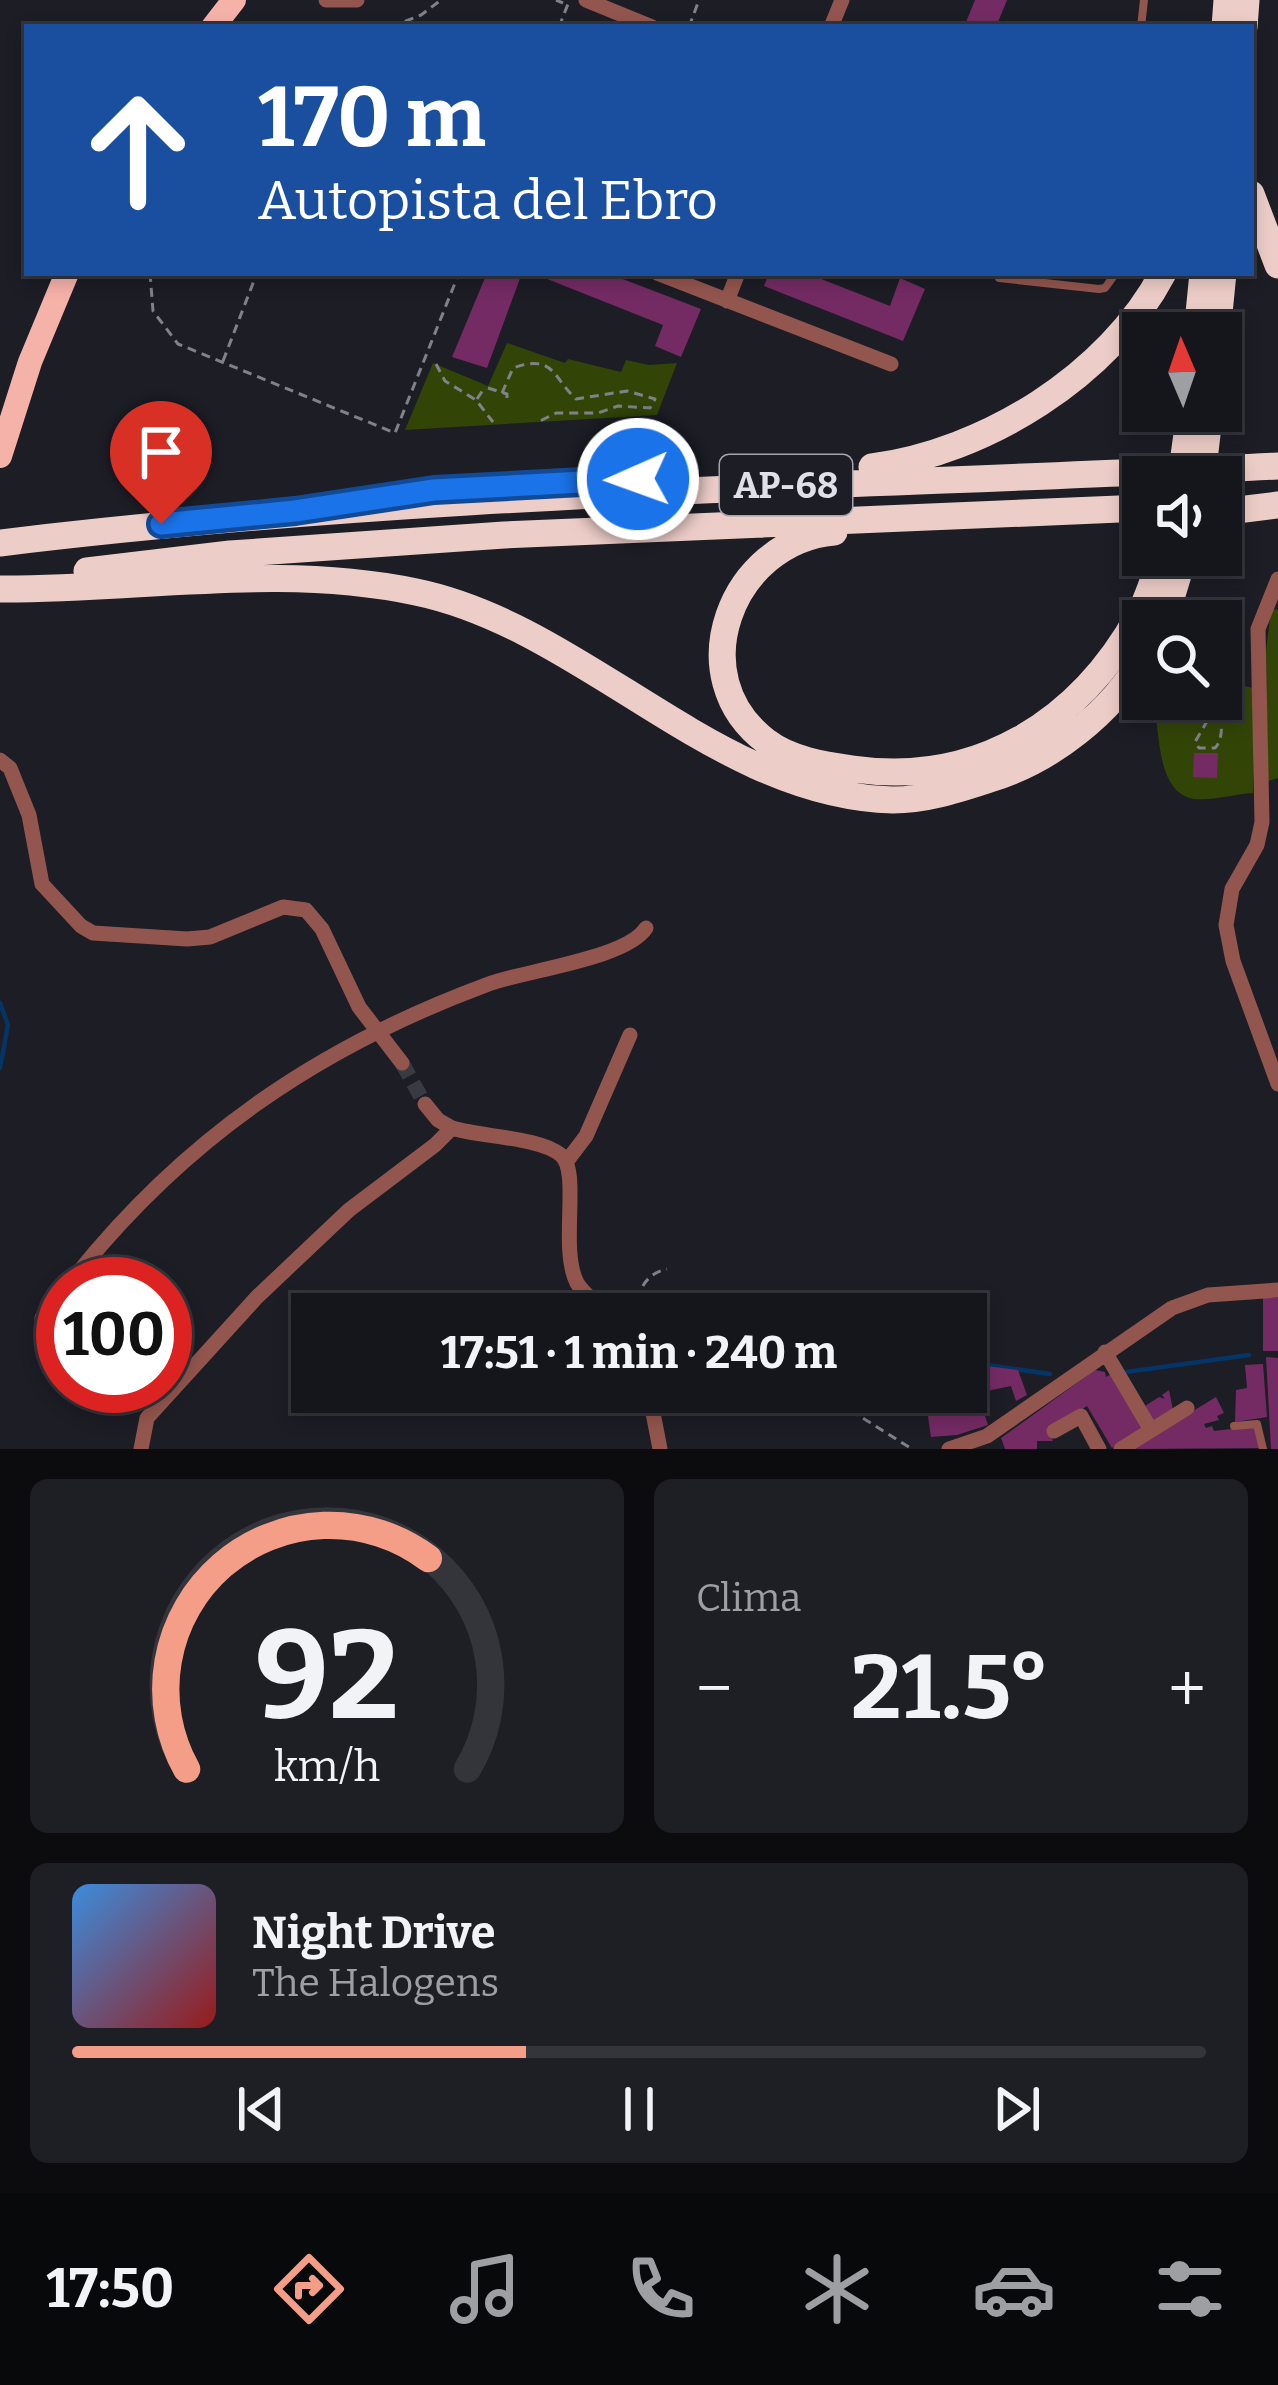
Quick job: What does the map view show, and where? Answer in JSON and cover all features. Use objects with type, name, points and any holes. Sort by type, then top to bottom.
[{"type":"highway","points":[[215,24],[234,0]]},
{"type":"highway","points":[[1254,202],[1278,265]]},
{"type":"highway","points":[[0,454],[30,362],[66,276]]},
{"type":"highway","points":[[295,511],[434,490],[846,471],[898,464],[981,436],[1029,411],[1093,359],[1138,314],[1161,276]]},
{"type":"highway","points":[[1199,312],[1203,276]]},
{"type":"highway","points":[[1219,312],[1223,276]]},
{"type":"highway","name":"AP-68","points":[[0,543],[295,511],[647,490],[1278,466]]},
{"type":"highway","points":[[1242,507],[1278,504]]},
{"type":"highway","name":"AP-68","points":[[0,587],[127,565],[303,548],[1122,509]]},
{"type":"highway","points":[[1122,521],[852,531],[801,539],[781,548],[736,594],[721,652],[725,681],[737,709],[766,742],[800,758],[886,774],[975,760],[1022,741],[1065,711],[1093,680],[1164,576]]},
{"type":"highway","points":[[0,587],[258,578],[335,579],[421,592],[506,624],[709,740],[788,779],[842,795],[896,800],[939,795],[1004,776],[1052,752],[1104,709],[1122,685]]},
{"type":"street","points":[[326,0],[357,0]]},
{"type":"street","points":[[586,0],[645,24]]},
{"type":"street","points":[[664,276],[891,364]]},
{"type":"street","points":[[728,302],[737,276]]},
{"type":"street","points":[[1278,579],[1258,629],[1262,822],[1227,909],[1229,945],[1238,978],[1278,1084]]},
{"type":"street","points":[[0,760],[10,768],[29,815],[42,884],[81,926],[113,936],[187,939],[210,937],[283,907],[307,910],[322,929],[359,1007],[402,1063]]},
{"type":"street","points":[[93,1257],[154,1187],[232,1119],[314,1064],[376,1030],[502,979],[614,952],[630,945],[646,928]]},
{"type":"street","points":[[567,1161],[586,1136],[630,1035]]},
{"type":"street","points":[[424,1104],[452,1128],[545,1147],[567,1161],[571,1179],[567,1245],[573,1271],[586,1293]]},
{"type":"street","points":[[141,1449],[147,1418],[257,1297],[349,1210],[452,1128]]},
{"type":"street","points":[[949,1449],[990,1442],[1105,1352],[1190,1300],[1238,1290],[1278,1290]]},
{"type":"street","points":[[1105,1352],[1151,1430]]},
{"type":"street","points":[[1121,1449],[1187,1408]]},
{"type":"street","points":[[653,1413],[660,1448]]},
{"type":"street","points":[[1054,1431],[1082,1416],[1100,1449]]},
{"type":"lane","points":[[1000,278],[1099,289],[1114,276]]},
{"type":"lane","points":[[1234,1426],[1257,1424],[1263,1449]]},
{"type":"path","points":[[398,24],[441,0]]},
{"type":"path","points":[[556,0],[565,2]]},
{"type":"path","points":[[150,276],[153,311],[178,344],[395,433],[459,276]]},
{"type":"path","points":[[222,362],[256,276]]},
{"type":"path","points":[[502,393],[513,368],[532,363],[556,371],[576,399],[627,391],[655,399],[650,408],[618,406],[598,413],[556,413],[538,422]]},
{"type":"path","points":[[436,364],[445,381],[476,400],[493,422]]},
{"type":"path","points":[[476,400],[485,389],[507,394],[507,404]]},
{"type":"path","points":[[1242,684],[1250,684]]},
{"type":"path","points":[[1220,709],[1221,742],[1215,748],[1199,748],[1197,733],[1220,709]]},
{"type":"path","points":[[639,1293],[653,1272],[668,1269]]},
{"type":"path","points":[[855,1413],[912,1449]]},
{"type":"green space","points":[[507,343],[565,363],[568,359],[621,372],[626,360],[649,365],[677,363],[657,415],[405,430],[433,363],[488,386]]},
{"type":"green space","points":[[1278,609],[1278,778],[1268,781],[1266,651],[1271,610]]},
{"type":"green space","points":[[1242,686],[1254,688],[1253,793],[1201,799],[1182,794],[1166,773],[1156,720],[1242,720]]},
{"type":"building","points":[[975,0],[1007,0],[997,24],[965,24]]},
{"type":"building","points":[[486,276],[521,276],[487,368],[452,357]]},
{"type":"building","points":[[540,276],[615,276],[701,309],[681,357],[655,346],[663,325]]},
{"type":"building","points":[[768,276],[814,276],[890,306],[900,278],[925,289],[903,341],[764,286]]},
{"type":"building","points":[[1194,753],[1218,753],[1217,778],[1193,777]]},
{"type":"building","points":[[1263,1298],[1278,1298],[1278,1351],[1263,1351]]},
{"type":"building","points":[[1266,1357],[1278,1358],[1278,1449],[1271,1449]]},
{"type":"building","points":[[1263,1364],[1267,1417],[1235,1422],[1236,1390],[1247,1388],[1245,1365]]},
{"type":"building","points":[[987,1366],[1018,1370],[1027,1395],[1016,1401],[1011,1386],[987,1391]]},
{"type":"building","points":[[1095,1370],[1105,1372],[1106,1377],[1115,1372],[1144,1428],[1112,1448],[1087,1406],[1049,1431],[1053,1441],[1037,1441],[1037,1449],[1005,1449],[1001,1438]]},
{"type":"building","points":[[1169,1390],[1173,1410],[1153,1421],[1145,1406],[1159,1397],[1165,1399],[1162,1395]]},
{"type":"building","points":[[1216,1397],[1224,1413],[1217,1416],[1219,1420],[1204,1424],[1206,1428],[1257,1426],[1262,1448],[1131,1449]]},
{"type":"building","points":[[927,1413],[984,1413],[988,1425],[957,1435],[931,1437]]},
{"type":"waterway","points":[[0,1003],[8,1025],[0,1068]]},
{"type":"waterway","points":[[1126,1372],[1249,1355]]},
{"type":"waterway","points":[[987,1365],[1050,1374]]},
{"type":"tunnel","points":[[402,1063],[425,1104]]},
{"type":"route","points":[[161,524],[295,511],[434,490],[638,479]]}]
